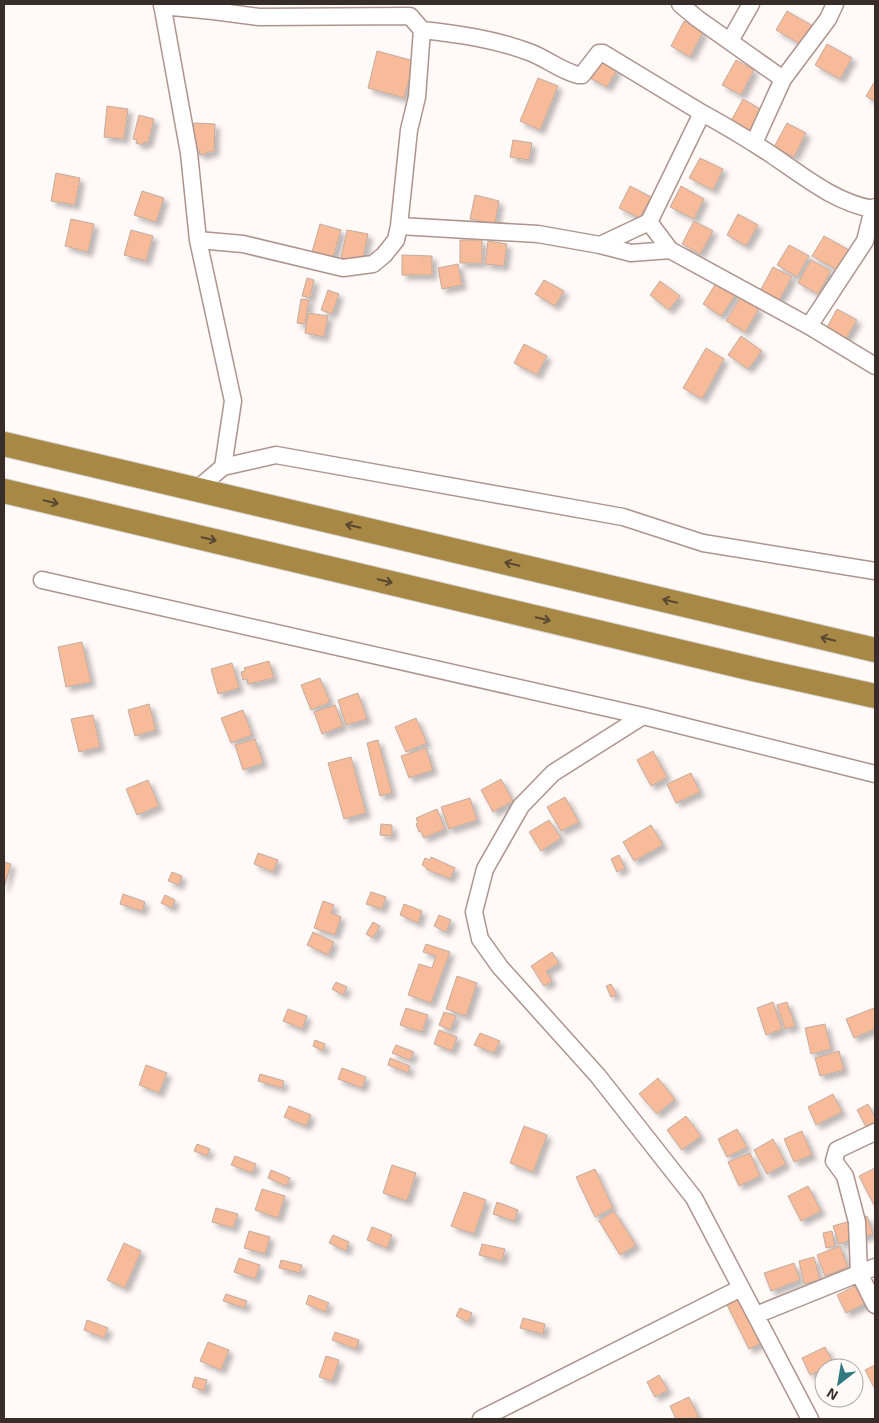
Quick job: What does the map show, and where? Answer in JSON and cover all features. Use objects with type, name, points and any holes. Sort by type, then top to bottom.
[{"type":"highway","points":[[4,444],[875,650]]},
{"type":"highway","points":[[4,491],[744,667],[875,696]]},
{"type":"street","points":[[680,4],[782,79]]},
{"type":"street","points":[[730,42],[751,4]]},
{"type":"street","points":[[754,143],[782,79],[828,20],[835,4]]},
{"type":"street","points":[[198,240],[243,244],[343,268],[373,264],[384,255],[396,240],[399,226],[409,130],[417,97],[422,30],[409,10],[259,17],[162,5],[189,153],[198,240],[233,401],[223,467]]},
{"type":"street","points":[[422,30],[466,35],[495,41],[530,53],[578,75],[582,75],[598,53],[603,53],[754,143],[824,190],[863,207],[874,208],[865,241],[809,326]]},
{"type":"street","points":[[600,245],[649,222],[702,113]]},
{"type":"street","points":[[649,222],[670,250],[809,326],[875,366]]},
{"type":"street","points":[[399,226],[538,234],[600,245],[631,253],[670,250]]},
{"type":"street","points":[[197,489],[223,467],[276,455],[623,517],[703,543],[875,571]]},
{"type":"street","points":[[42,580],[644,716],[875,774]]},
{"type":"street","points":[[644,716],[553,773],[521,806],[484,869],[474,912],[480,939],[500,968],[598,1076],[694,1198],[810,1419]]},
{"type":"street","points":[[875,1132],[837,1150],[834,1161],[845,1176],[857,1222],[859,1273],[875,1305]]},
{"type":"street","points":[[756,1315],[875,1267]]},
{"type":"street","points":[[481,1419],[741,1288]]},
{"type":"building","points":[[787,11],[813,26],[802,45],[776,30]]},
{"type":"building","points":[[684,21],[703,32],[690,57],[671,46]]},
{"type":"building","points":[[827,44],[852,58],[840,79],[815,65]]},
{"type":"building","points":[[377,51],[414,61],[404,98],[368,88]]},
{"type":"building","points":[[598,59],[617,70],[607,87],[588,77]]},
{"type":"building","points":[[736,60],[754,70],[741,95],[722,85]]},
{"type":"building","points":[[538,78],[558,86],[540,130],[520,121]]},
{"type":"building","points":[[875,81],[875,102],[866,96]]},
{"type":"building","points":[[743,99],[762,110],[749,131],[731,121]]},
{"type":"building","points":[[107,106],[128,109],[124,139],[104,137]]},
{"type":"building","points":[[139,115],[154,119],[148,143],[144,142],[143,145],[136,143],[137,140],[133,139]]},
{"type":"building","points":[[194,123],[215,124],[214,152],[206,152],[206,155],[199,154],[200,151],[192,150]]},
{"type":"building","points":[[787,123],[806,133],[794,157],[774,147]]},
{"type":"building","points":[[513,140],[532,143],[529,160],[510,157]]},
{"type":"building","points":[[700,158],[723,169],[713,190],[689,178]]},
{"type":"building","points":[[56,173],[80,178],[75,205],[51,201]]},
{"type":"building","points":[[630,186],[651,197],[640,218],[619,208]]},
{"type":"building","points":[[681,186],[704,199],[694,219],[670,207]]},
{"type":"building","points":[[142,191],[164,198],[156,222],[134,215]]},
{"type":"building","points":[[475,195],[499,201],[495,224],[470,219]]},
{"type":"building","points":[[738,214],[758,225],[746,246],[727,235]]},
{"type":"building","points":[[71,219],[94,224],[88,252],[65,246]]},
{"type":"building","points":[[694,221],[713,231],[700,254],[682,244]]},
{"type":"building","points":[[320,224],[341,230],[333,258],[312,252]]},
{"type":"building","points":[[131,230],[153,236],[146,261],[124,255]]},
{"type":"building","points":[[347,230],[368,234],[362,263],[341,258]]},
{"type":"building","points":[[824,236],[849,250],[837,270],[812,256]]},
{"type":"building","points":[[460,240],[482,240],[482,263],[460,263]]},
{"type":"building","points":[[488,241],[507,244],[504,266],[485,264]]},
{"type":"building","points":[[789,245],[809,256],[797,277],[777,265]]},
{"type":"building","points":[[402,255],[432,256],[432,275],[402,275]]},
{"type":"building","points":[[811,260],[831,271],[818,294],[798,283]]},
{"type":"building","points":[[458,264],[462,285],[442,289],[438,268]]},
{"type":"building","points":[[773,267],[792,277],[778,302],[760,291]]},
{"type":"building","points":[[307,278],[314,280],[310,298],[302,296]]},
{"type":"building","points":[[544,280],[564,291],[555,306],[535,294]]},
{"type":"building","points":[[718,280],[737,293],[721,316],[703,304]]},
{"type":"building","points":[[660,281],[680,296],[669,310],[650,295]]},
{"type":"building","points":[[328,290],[339,294],[332,314],[321,310]]},
{"type":"building","points":[[740,298],[759,309],[745,332],[726,321]]},
{"type":"building","points":[[301,299],[309,300],[305,324],[297,323]]},
{"type":"building","points":[[837,309],[857,320],[845,340],[826,329]]},
{"type":"building","points":[[308,313],[328,316],[324,337],[305,333]]},
{"type":"building","points":[[741,336],[762,351],[748,369],[728,355]]},
{"type":"building","points":[[524,344],[547,356],[537,375],[514,363]]},
{"type":"building","points":[[706,348],[724,359],[702,399],[683,388]]},
{"type":"building","points":[[82,642],[91,682],[66,687],[58,647]]},
{"type":"building","points":[[269,661],[274,678],[248,684],[247,679],[243,680],[241,672],[245,671],[244,668]]},
{"type":"building","points":[[232,663],[239,688],[218,694],[211,669]]},
{"type":"building","points":[[320,678],[330,702],[311,710],[301,685]]},
{"type":"building","points":[[358,693],[367,719],[346,725],[338,700]]},
{"type":"building","points":[[149,704],[156,730],[135,736],[128,710]]},
{"type":"building","points":[[335,705],[343,726],[322,734],[314,712]]},
{"type":"building","points":[[243,710],[252,735],[231,743],[221,718]]},
{"type":"building","points":[[93,715],[100,747],[79,752],[71,719]]},
{"type":"building","points":[[416,718],[427,743],[406,752],[395,727]]},
{"type":"building","points":[[255,739],[263,763],[243,770],[235,745]]},
{"type":"building","points":[[378,740],[392,793],[380,796],[367,743]]},
{"type":"building","points":[[426,748],[433,770],[409,778],[401,756]]},
{"type":"building","points":[[653,751],[667,777],[651,786],[637,760]]},
{"type":"building","points":[[351,757],[366,813],[344,819],[328,763]]},
{"type":"building","points":[[691,773],[700,792],[676,803],[667,784]]},
{"type":"building","points":[[501,779],[513,801],[493,812],[481,790]]},
{"type":"building","points":[[148,780],[159,806],[137,815],[126,789]]},
{"type":"building","points":[[565,797],[579,822],[561,831],[547,807]]},
{"type":"building","points":[[470,798],[477,820],[449,829],[441,807]]},
{"type":"building","points":[[437,809],[445,829],[424,838],[421,831],[419,832],[416,818]]},
{"type":"building","points":[[549,820],[561,838],[541,851],[529,832]]},
{"type":"building","points":[[381,824],[392,825],[392,836],[380,835]]},
{"type":"building","points":[[651,825],[663,845],[634,861],[623,842]]},
{"type":"building","points":[[258,853],[278,860],[273,872],[254,864]]},
{"type":"building","points":[[619,855],[625,868],[617,872],[611,859]]},
{"type":"building","points":[[431,857],[455,868],[450,879],[426,869],[422,865],[425,858],[430,860]]},
{"type":"building","points":[[4,862],[11,864],[4,888]]},
{"type":"building","points":[[172,872],[182,876],[179,885],[168,881]]},
{"type":"building","points":[[371,892],[386,897],[382,909],[366,904]]},
{"type":"building","points":[[123,894],[145,902],[142,911],[120,904]]},
{"type":"building","points":[[165,895],[175,900],[172,908],[161,903]]},
{"type":"building","points":[[323,901],[334,905],[331,913],[341,917],[335,935],[314,928]]},
{"type":"building","points":[[404,904],[422,911],[418,923],[400,915]]},
{"type":"building","points":[[439,915],[451,920],[446,932],[434,926]]},
{"type":"building","points":[[373,922],[380,926],[373,938],[366,934]]},
{"type":"building","points":[[313,932],[334,942],[328,955],[307,945]]},
{"type":"building","points":[[426,944],[450,952],[431,1003],[408,995],[419,964],[432,968],[436,956],[423,952]]},
{"type":"building","points":[[552,952],[559,963],[546,971],[552,981],[544,986],[531,966]]},
{"type":"building","points":[[457,976],[477,983],[466,1016],[446,1009]]},
{"type":"building","points":[[336,982],[347,987],[343,995],[332,989]]},
{"type":"building","points":[[611,984],[617,995],[611,997],[606,986]]},
{"type":"building","points":[[773,1002],[782,1029],[766,1035],[757,1008]]},
{"type":"building","points":[[787,1002],[795,1026],[785,1029],[777,1005]]},
{"type":"building","points":[[406,1008],[428,1015],[422,1032],[400,1025]]},
{"type":"building","points":[[874,1008],[875,1029],[854,1038],[846,1019]]},
{"type":"building","points":[[288,1009],[307,1016],[302,1029],[283,1021]]},
{"type":"building","points":[[444,1012],[456,1016],[450,1030],[439,1025]]},
{"type":"building","points":[[825,1024],[831,1049],[811,1054],[805,1028]]},
{"type":"building","points":[[439,1030],[457,1037],[452,1051],[434,1044]]},
{"type":"building","points":[[480,1033],[500,1041],[494,1053],[474,1045]]},
{"type":"building","points":[[315,1040],[325,1044],[323,1051],[313,1046]]},
{"type":"building","points":[[396,1045],[414,1052],[410,1060],[392,1053]]},
{"type":"building","points":[[839,1051],[844,1070],[820,1076],[815,1058]]},
{"type":"building","points":[[390,1058],[410,1066],[408,1073],[388,1065]]},
{"type":"building","points":[[146,1065],[167,1073],[159,1093],[139,1085]]},
{"type":"building","points":[[342,1068],[366,1077],[362,1088],[338,1079]]},
{"type":"building","points":[[260,1074],[284,1081],[282,1088],[258,1081]]},
{"type":"building","points":[[658,1078],[675,1099],[657,1114],[639,1094]]},
{"type":"building","points":[[833,1094],[842,1112],[816,1125],[808,1107]]},
{"type":"building","points":[[868,1104],[875,1117],[875,1131],[870,1134],[857,1110]]},
{"type":"building","points":[[289,1106],[311,1115],[306,1126],[284,1117]]},
{"type":"building","points":[[686,1116],[701,1136],[682,1150],[667,1130]]},
{"type":"building","points":[[524,1126],[547,1135],[533,1172],[510,1163]]},
{"type":"building","points":[[737,1129],[747,1147],[727,1157],[718,1139]]},
{"type":"building","points":[[802,1131],[812,1155],[794,1162],[784,1139]]},
{"type":"building","points":[[773,1139],[786,1164],[767,1174],[754,1150]]},
{"type":"building","points":[[197,1144],[210,1149],[207,1156],[194,1151]]},
{"type":"building","points":[[750,1153],[760,1176],[739,1186],[728,1162]]},
{"type":"building","points":[[235,1156],[256,1164],[252,1173],[231,1165]]},
{"type":"building","points":[[392,1165],[416,1173],[407,1201],[383,1193]]},
{"type":"building","points":[[875,1168],[875,1207],[859,1176]]},
{"type":"building","points":[[595,1169],[613,1208],[595,1217],[576,1177]]},
{"type":"building","points":[[271,1170],[290,1178],[286,1186],[268,1178]]},
{"type":"building","points":[[808,1186],[821,1211],[801,1221],[788,1196]]},
{"type":"building","points":[[262,1189],[285,1196],[278,1218],[255,1210]]},
{"type":"building","points":[[464,1192],[486,1200],[474,1234],[451,1226]]},
{"type":"building","points":[[497,1202],[518,1210],[514,1221],[493,1214]]},
{"type":"building","points":[[216,1208],[238,1214],[233,1228],[212,1222]]},
{"type":"building","points":[[614,1211],[636,1245],[620,1255],[599,1221]]},
{"type":"building","points":[[867,1216],[873,1234],[839,1244],[833,1226]]},
{"type":"building","points":[[372,1227],[392,1235],[387,1248],[367,1240]]},
{"type":"building","points":[[249,1231],[270,1237],[265,1254],[244,1248]]},
{"type":"building","points":[[832,1231],[835,1246],[826,1248],[823,1233]]},
{"type":"building","points":[[333,1235],[349,1242],[346,1251],[329,1243]]},
{"type":"building","points":[[124,1243],[141,1251],[125,1288],[107,1280]]},
{"type":"building","points":[[482,1244],[505,1249],[502,1261],[479,1255]]},
{"type":"building","points":[[840,1246],[848,1267],[825,1276],[817,1255]]},
{"type":"building","points":[[814,1257],[820,1280],[804,1284],[799,1261]]},
{"type":"building","points":[[239,1258],[260,1265],[255,1279],[234,1272]]},
{"type":"building","points":[[281,1260],[302,1265],[300,1273],[279,1268]]},
{"type":"building","points":[[794,1263],[800,1280],[771,1291],[764,1273]]},
{"type":"building","points":[[861,1283],[870,1301],[846,1313],[837,1295]]},
{"type":"building","points":[[226,1294],[247,1301],[244,1308],[223,1301]]},
{"type":"building","points":[[309,1295],[329,1303],[325,1312],[306,1304]]},
{"type":"building","points":[[740,1299],[762,1343],[749,1349],[727,1305]]},
{"type":"building","points":[[460,1308],[472,1313],[468,1322],[456,1316]]},
{"type":"building","points":[[523,1318],[545,1324],[543,1334],[520,1328]]},
{"type":"building","points":[[87,1320],[108,1328],[104,1338],[84,1330]]},
{"type":"building","points":[[335,1332],[359,1340],[356,1349],[332,1340]]},
{"type":"building","points":[[208,1342],[229,1350],[221,1370],[200,1361]]},
{"type":"building","points":[[825,1347],[831,1358],[814,1358],[814,1373],[810,1375],[802,1358]]},
{"type":"building","points":[[326,1356],[339,1360],[332,1381],[319,1377]]},
{"type":"building","points":[[875,1365],[875,1389],[865,1370]]},
{"type":"building","points":[[659,1375],[668,1390],[655,1397],[647,1382]]},
{"type":"building","points":[[195,1377],[207,1380],[204,1391],[192,1387]]},
{"type":"building","points":[[689,1397],[699,1418],[676,1419],[670,1406]]}]
